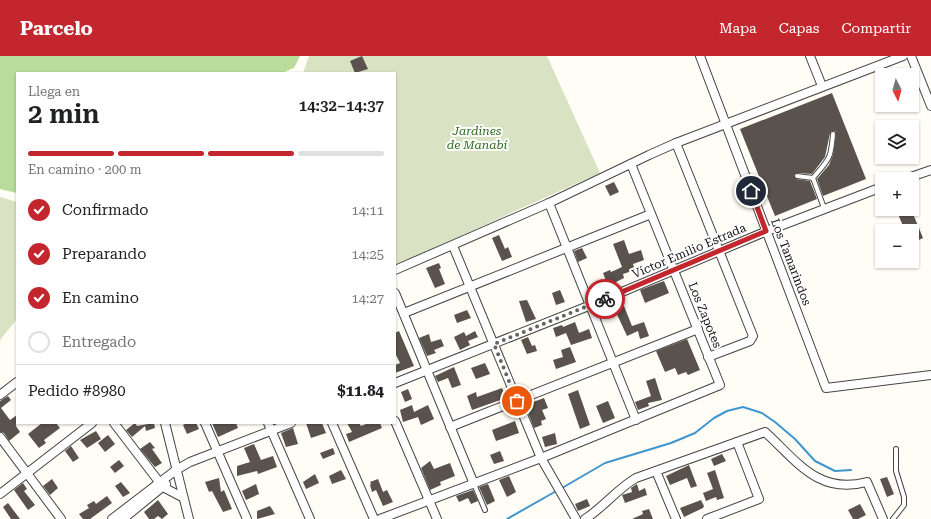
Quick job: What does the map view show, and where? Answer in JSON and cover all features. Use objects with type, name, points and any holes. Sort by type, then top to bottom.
[{"type":"street","name":"Los Tamarindos","points":[[700,56],[826,388],[931,375]]},
{"type":"street","points":[[810,56],[822,86]]},
{"type":"street","points":[[396,270],[550,203],[676,143],[903,56]]},
{"type":"street","points":[[911,56],[931,106]]},
{"type":"street","points":[[676,143],[753,336],[750,341],[708,357]]},
{"type":"street","name":"Los Zapotes","points":[[631,164],[720,386],[636,420]]},
{"type":"street","points":[[919,174],[931,170]]},
{"type":"street","name":"Víctor Emilio Estrada","points":[[396,383],[591,305],[766,231],[875,190]]},
{"type":"street","points":[[380,519],[542,460],[636,420],[550,203]]},
{"type":"street","points":[[404,313],[651,214]]},
{"type":"street","points":[[453,246],[542,460],[576,519]]},
{"type":"street","points":[[396,295],[474,484]]},
{"type":"street","points":[[450,427],[698,329]]},
{"type":"street","points":[[0,395],[16,383]]},
{"type":"street","points":[[396,423],[437,519]]},
{"type":"street","points":[[0,494],[91,424]]},
{"type":"street","points":[[115,424],[161,485],[182,497]]},
{"type":"street","points":[[165,424],[182,497],[189,519]]},
{"type":"street","points":[[205,424],[246,519]]},
{"type":"street","points":[[123,519],[176,472],[190,462],[269,427],[286,424]]},
{"type":"street","points":[[332,424],[374,519]]},
{"type":"street","points":[[269,427],[310,519]]},
{"type":"street","points":[[585,519],[596,512],[624,485],[636,478],[765,432],[816,478],[830,484],[843,486],[867,482],[883,519]]},
{"type":"street","points":[[0,437],[62,519]]},
{"type":"street","points":[[707,519],[759,499],[737,442]]},
{"type":"street","points":[[656,471],[676,519]]},
{"type":"street","points":[[112,519],[161,485]]},
{"type":"lane","points":[[813,178],[828,161],[831,154],[833,134]]},
{"type":"lane","points":[[797,176],[813,178]]},
{"type":"lane","points":[[813,178],[824,208]]},
{"type":"lane","points":[[893,519],[904,505],[904,497],[896,471],[896,449]]},
{"type":"lane","points":[[474,484],[485,510]]},
{"type":"green space","points":[[0,56],[300,56],[294,68],[284,72],[16,72],[16,193],[0,189]]},
{"type":"green space","name":"Jardines de Manabí","points":[[309,56],[547,56],[600,173],[396,265],[396,72],[303,72]]},
{"type":"green space","points":[[0,197],[16,202],[16,320],[0,340]]},
{"type":"building","points":[[362,56],[368,69],[355,72],[350,61]]},
{"type":"building","points":[[832,93],[866,179],[823,196],[817,179],[829,165],[833,155],[836,134],[835,131],[832,131],[830,133],[825,157],[812,174],[797,173],[794,175],[796,179],[810,181],[817,199],[775,216],[740,129]]},
{"type":"building","points":[[614,182],[619,192],[610,196],[605,186]]},
{"type":"building","points":[[899,216],[914,216],[917,224],[902,224]]},
{"type":"building","points":[[919,228],[923,238],[919,240]]},
{"type":"building","points":[[499,235],[505,249],[508,247],[512,257],[502,261],[492,238]]},
{"type":"building","points":[[624,240],[629,254],[641,250],[644,260],[633,264],[635,270],[623,274],[624,278],[616,282],[618,288],[610,291],[603,273],[610,270],[611,272],[622,267],[613,244]]},
{"type":"building","points":[[582,248],[587,258],[578,262],[574,251]]},
{"type":"building","points":[[439,263],[441,268],[439,269],[445,284],[435,288],[426,268]]},
{"type":"building","points":[[664,281],[669,293],[645,303],[640,290]]},
{"type":"building","points":[[560,290],[565,302],[556,305],[552,293]]},
{"type":"building","points":[[527,300],[536,319],[526,322],[519,301]]},
{"type":"building","points":[[624,306],[632,326],[644,322],[649,336],[640,339],[638,331],[627,336],[615,310]]},
{"type":"building","points":[[608,307],[612,315],[603,319],[599,311]]},
{"type":"building","points":[[467,310],[471,318],[457,323],[454,315]]},
{"type":"building","points":[[575,322],[579,333],[589,329],[592,338],[571,345],[566,333],[556,337],[553,328],[562,325],[563,327]]},
{"type":"building","points":[[399,331],[414,366],[396,373],[396,365],[400,363],[396,355],[396,332]]},
{"type":"building","points":[[475,331],[478,337],[468,341],[470,345],[460,350],[454,337],[464,332],[466,336]]},
{"type":"building","points":[[429,334],[431,342],[441,339],[444,346],[434,350],[436,353],[427,356],[419,338]]},
{"type":"building","points":[[528,337],[532,346],[535,345],[537,351],[527,354],[521,340]]},
{"type":"building","points":[[687,339],[700,370],[688,375],[686,372],[678,375],[675,368],[665,372],[656,351]]},
{"type":"building","points":[[570,347],[576,362],[556,369],[553,360],[563,357],[561,350]]},
{"type":"building","points":[[485,363],[490,374],[476,379],[471,368]]},
{"type":"building","points":[[454,367],[461,385],[452,388],[448,378],[438,382],[435,376]]},
{"type":"building","points":[[655,378],[662,400],[648,403],[649,406],[638,410],[635,402],[651,396],[646,381]]},
{"type":"building","points":[[502,388],[506,398],[472,410],[467,396],[476,392],[477,397]]},
{"type":"building","points":[[408,389],[412,399],[405,402],[401,392]]},
{"type":"building","points":[[578,390],[590,425],[580,429],[568,394]]},
{"type":"building","points":[[8,396],[11,400],[1,408],[10,420],[16,416],[16,426],[20,432],[9,441],[4,433],[0,432],[0,401]]},
{"type":"building","points":[[544,398],[548,408],[542,410],[546,419],[541,421],[542,425],[534,428],[525,405]]},
{"type":"building","points":[[608,401],[615,418],[603,423],[596,406]]},
{"type":"building","points":[[412,405],[414,412],[428,405],[434,419],[421,425],[418,417],[403,422],[400,410]]},
{"type":"building","points":[[515,421],[519,433],[496,441],[492,430]]},
{"type":"building","points":[[41,424],[57,424],[60,428],[44,440],[46,443],[39,448],[28,434]]},
{"type":"building","points":[[134,424],[137,426],[154,424],[155,428],[146,431],[145,426],[132,437],[126,430]]},
{"type":"building","points":[[196,424],[199,429],[187,434],[183,425]]},
{"type":"building","points":[[212,424],[236,424],[238,428],[218,437]]},
{"type":"building","points":[[306,424],[322,424],[326,433],[311,438]]},
{"type":"building","points":[[348,424],[360,424],[361,426],[366,424],[380,424],[382,428],[349,442],[346,434],[352,432]]},
{"type":"building","points":[[293,428],[298,444],[286,447],[281,433]]},
{"type":"building","points":[[96,431],[101,439],[87,448],[80,440]]},
{"type":"building","points":[[555,433],[557,444],[545,447],[542,437]]},
{"type":"building","points":[[108,435],[115,444],[105,452],[98,443]]},
{"type":"building","points":[[150,442],[155,448],[152,449],[162,463],[155,467],[140,449]]},
{"type":"building","points":[[254,444],[261,460],[273,456],[277,467],[258,474],[257,471],[237,476],[237,466],[250,462],[244,448]]},
{"type":"building","points":[[71,446],[79,458],[73,462],[65,451]]},
{"type":"building","points":[[333,448],[335,454],[323,459],[320,453]]},
{"type":"building","points":[[500,451],[504,461],[494,464],[490,455]]},
{"type":"building","points":[[722,454],[726,461],[714,466],[711,459]]},
{"type":"building","points":[[119,460],[124,466],[115,473],[110,467]]},
{"type":"building","points":[[430,461],[434,469],[450,463],[455,476],[440,482],[441,485],[430,490],[421,468]]},
{"type":"building","points":[[689,465],[697,486],[691,488],[687,478],[670,485],[666,476]]},
{"type":"building","points":[[341,470],[346,479],[332,484],[329,476]]},
{"type":"building","points":[[715,470],[724,498],[717,500],[716,497],[706,501],[703,493],[713,489],[707,473]]},
{"type":"building","points":[[315,474],[319,483],[306,489],[303,482]]},
{"type":"building","points":[[509,476],[516,492],[507,497],[499,480]]},
{"type":"building","points":[[887,477],[894,494],[887,497],[880,479]]},
{"type":"building","points":[[219,478],[221,492],[224,490],[232,509],[223,512],[212,491],[209,492],[205,482]]},
{"type":"building","points":[[52,479],[58,488],[50,495],[43,486]]},
{"type":"building","points":[[378,479],[383,492],[387,490],[393,502],[383,506],[376,490],[372,492],[370,485],[370,482]]},
{"type":"building","points":[[121,482],[130,493],[123,497],[115,486]]},
{"type":"building","points":[[23,483],[27,489],[24,491],[35,505],[28,510],[14,490]]},
{"type":"building","points":[[256,484],[259,494],[246,500],[242,491]]},
{"type":"building","points":[[488,484],[495,501],[487,505],[479,487]]},
{"type":"building","points":[[637,484],[639,491],[645,488],[647,495],[625,503],[622,495],[632,492],[631,488]]},
{"type":"building","points":[[473,490],[478,501],[471,504],[468,498],[459,502],[456,496]]},
{"type":"building","points":[[107,496],[112,503],[90,519],[83,519],[79,514],[89,508],[87,505],[94,501],[96,504]]},
{"type":"building","points":[[587,499],[590,506],[578,511],[575,504]]},
{"type":"building","points":[[158,500],[168,514],[162,519],[158,516],[154,519],[149,519],[144,512]]},
{"type":"building","points":[[701,500],[704,506],[703,508],[684,517],[680,508]]},
{"type":"building","points":[[8,503],[20,519],[11,519],[3,507]]},
{"type":"building","points":[[860,504],[866,515],[858,519],[853,519],[848,510]]},
{"type":"building","points":[[270,506],[275,514],[257,519],[257,511]]},
{"type":"building","points":[[649,509],[653,519],[632,519],[643,514],[642,511]]},
{"type":"waterway","points":[[562,488],[605,463],[671,443],[695,433],[714,418],[727,411],[743,407],[762,413],[775,422],[795,439],[815,461],[835,471],[851,470]]},
{"type":"waterway","points":[[507,519],[558,490]]},
{"type":"way so far","points":[[517,401],[494,344],[605,299]]},
{"type":"route","points":[[605,299],[766,231],[751,191]]}]
